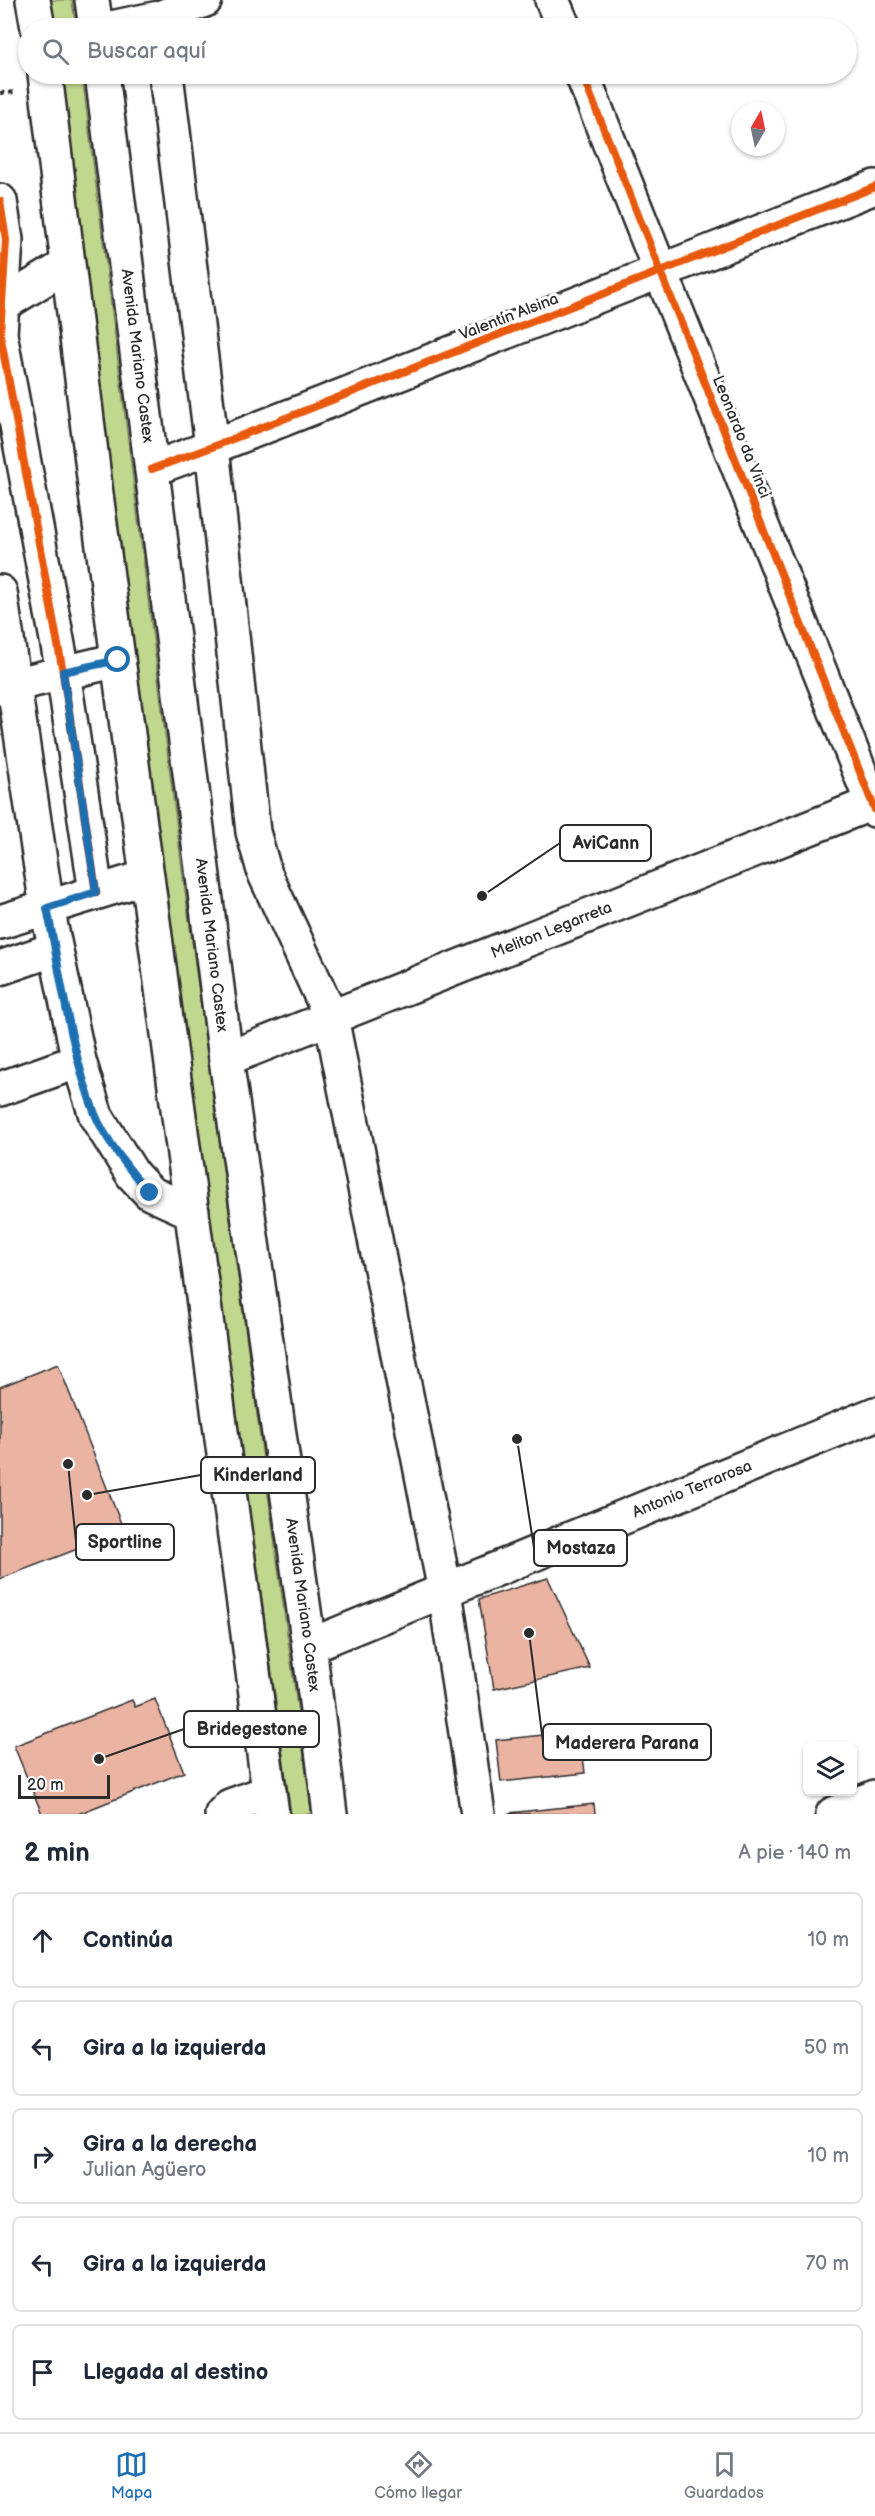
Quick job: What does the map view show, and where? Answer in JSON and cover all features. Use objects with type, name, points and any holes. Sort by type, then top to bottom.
[{"type":"main road","points":[[33,0],[36,18]]},
{"type":"main road","points":[[93,0],[95,18]]},
{"type":"main road","points":[[169,18],[205,0]]},
{"type":"main road","points":[[552,0],[560,18]]},
{"type":"main road","points":[[46,84],[118,660],[270,1803],[230,1806],[222,1814]]},
{"type":"main road","name":"Avenida Mariano Castex","points":[[103,84],[226,1059],[309,1646],[330,1814]]},
{"type":"main road","points":[[167,84],[212,447],[253,832],[265,874],[331,1017],[445,1591],[478,1814]]},
{"type":"main road","name":"Leonardo da Vinci","points":[[586,84],[874,805]]},
{"type":"main road","name":"Valentín Alsina","points":[[152,469],[875,187]]},
{"type":"main road","points":[[0,201],[6,240],[0,305],[0,334],[63,672],[96,892]]},
{"type":"main road","points":[[0,305],[67,265]]},
{"type":"main road","points":[[0,592],[7,686],[47,908],[79,1061],[96,1116],[133,1175],[150,1193],[192,1212]]},
{"type":"main road","points":[[7,686],[118,660]]},
{"type":"main road","name":"Meliton Legarreta","points":[[226,1059],[874,805]]},
{"type":"main road","points":[[0,922],[147,877]]},
{"type":"main road","points":[[0,968],[55,949]]},
{"type":"main road","points":[[0,1089],[79,1061]]},
{"type":"main road","name":"Antonio Terrarosa","points":[[309,1646],[875,1414]]},
{"type":"main road","points":[[834,1814],[875,1797]]},
{"type":"green space","points":[[43,0],[72,0],[75,18],[46,18]]},
{"type":"green space","points":[[55,84],[83,84],[183,876],[312,1814],[291,1814]]},
{"type":"building","points":[[58,1364],[124,1531],[0,1579],[0,1387]]},
{"type":"building","points":[[548,1578],[590,1668],[494,1689],[479,1599]]},
{"type":"building","points":[[155,1699],[184,1772],[78,1814],[42,1814],[14,1746],[132,1700],[135,1707]]},
{"type":"building","points":[[580,1731],[585,1773],[501,1782],[496,1740]]},
{"type":"building","points":[[594,1804],[595,1814],[509,1814],[509,1813]]},
{"type":"cycle path","points":[[586,84],[875,810]]},
{"type":"cycle path","points":[[152,469],[875,187]]},
{"type":"cycle path","points":[[0,201],[6,240],[0,334],[63,672],[96,892]]},
{"type":"place","name":"AviCann","points":[[482,896]]},
{"type":"place","name":"Mostaza","points":[[517,1439]]},
{"type":"place","name":"Sportline","points":[[68,1464]]},
{"type":"place","name":"Kinderland","points":[[87,1495]]},
{"type":"place","name":"Maderera Parana","points":[[529,1633]]},
{"type":"place","name":"Bridegestone","points":[[99,1759]]},
{"type":"route","points":[[118,660],[63,672],[96,892],[47,908],[79,1061],[96,1116],[133,1175],[150,1193]]}]
